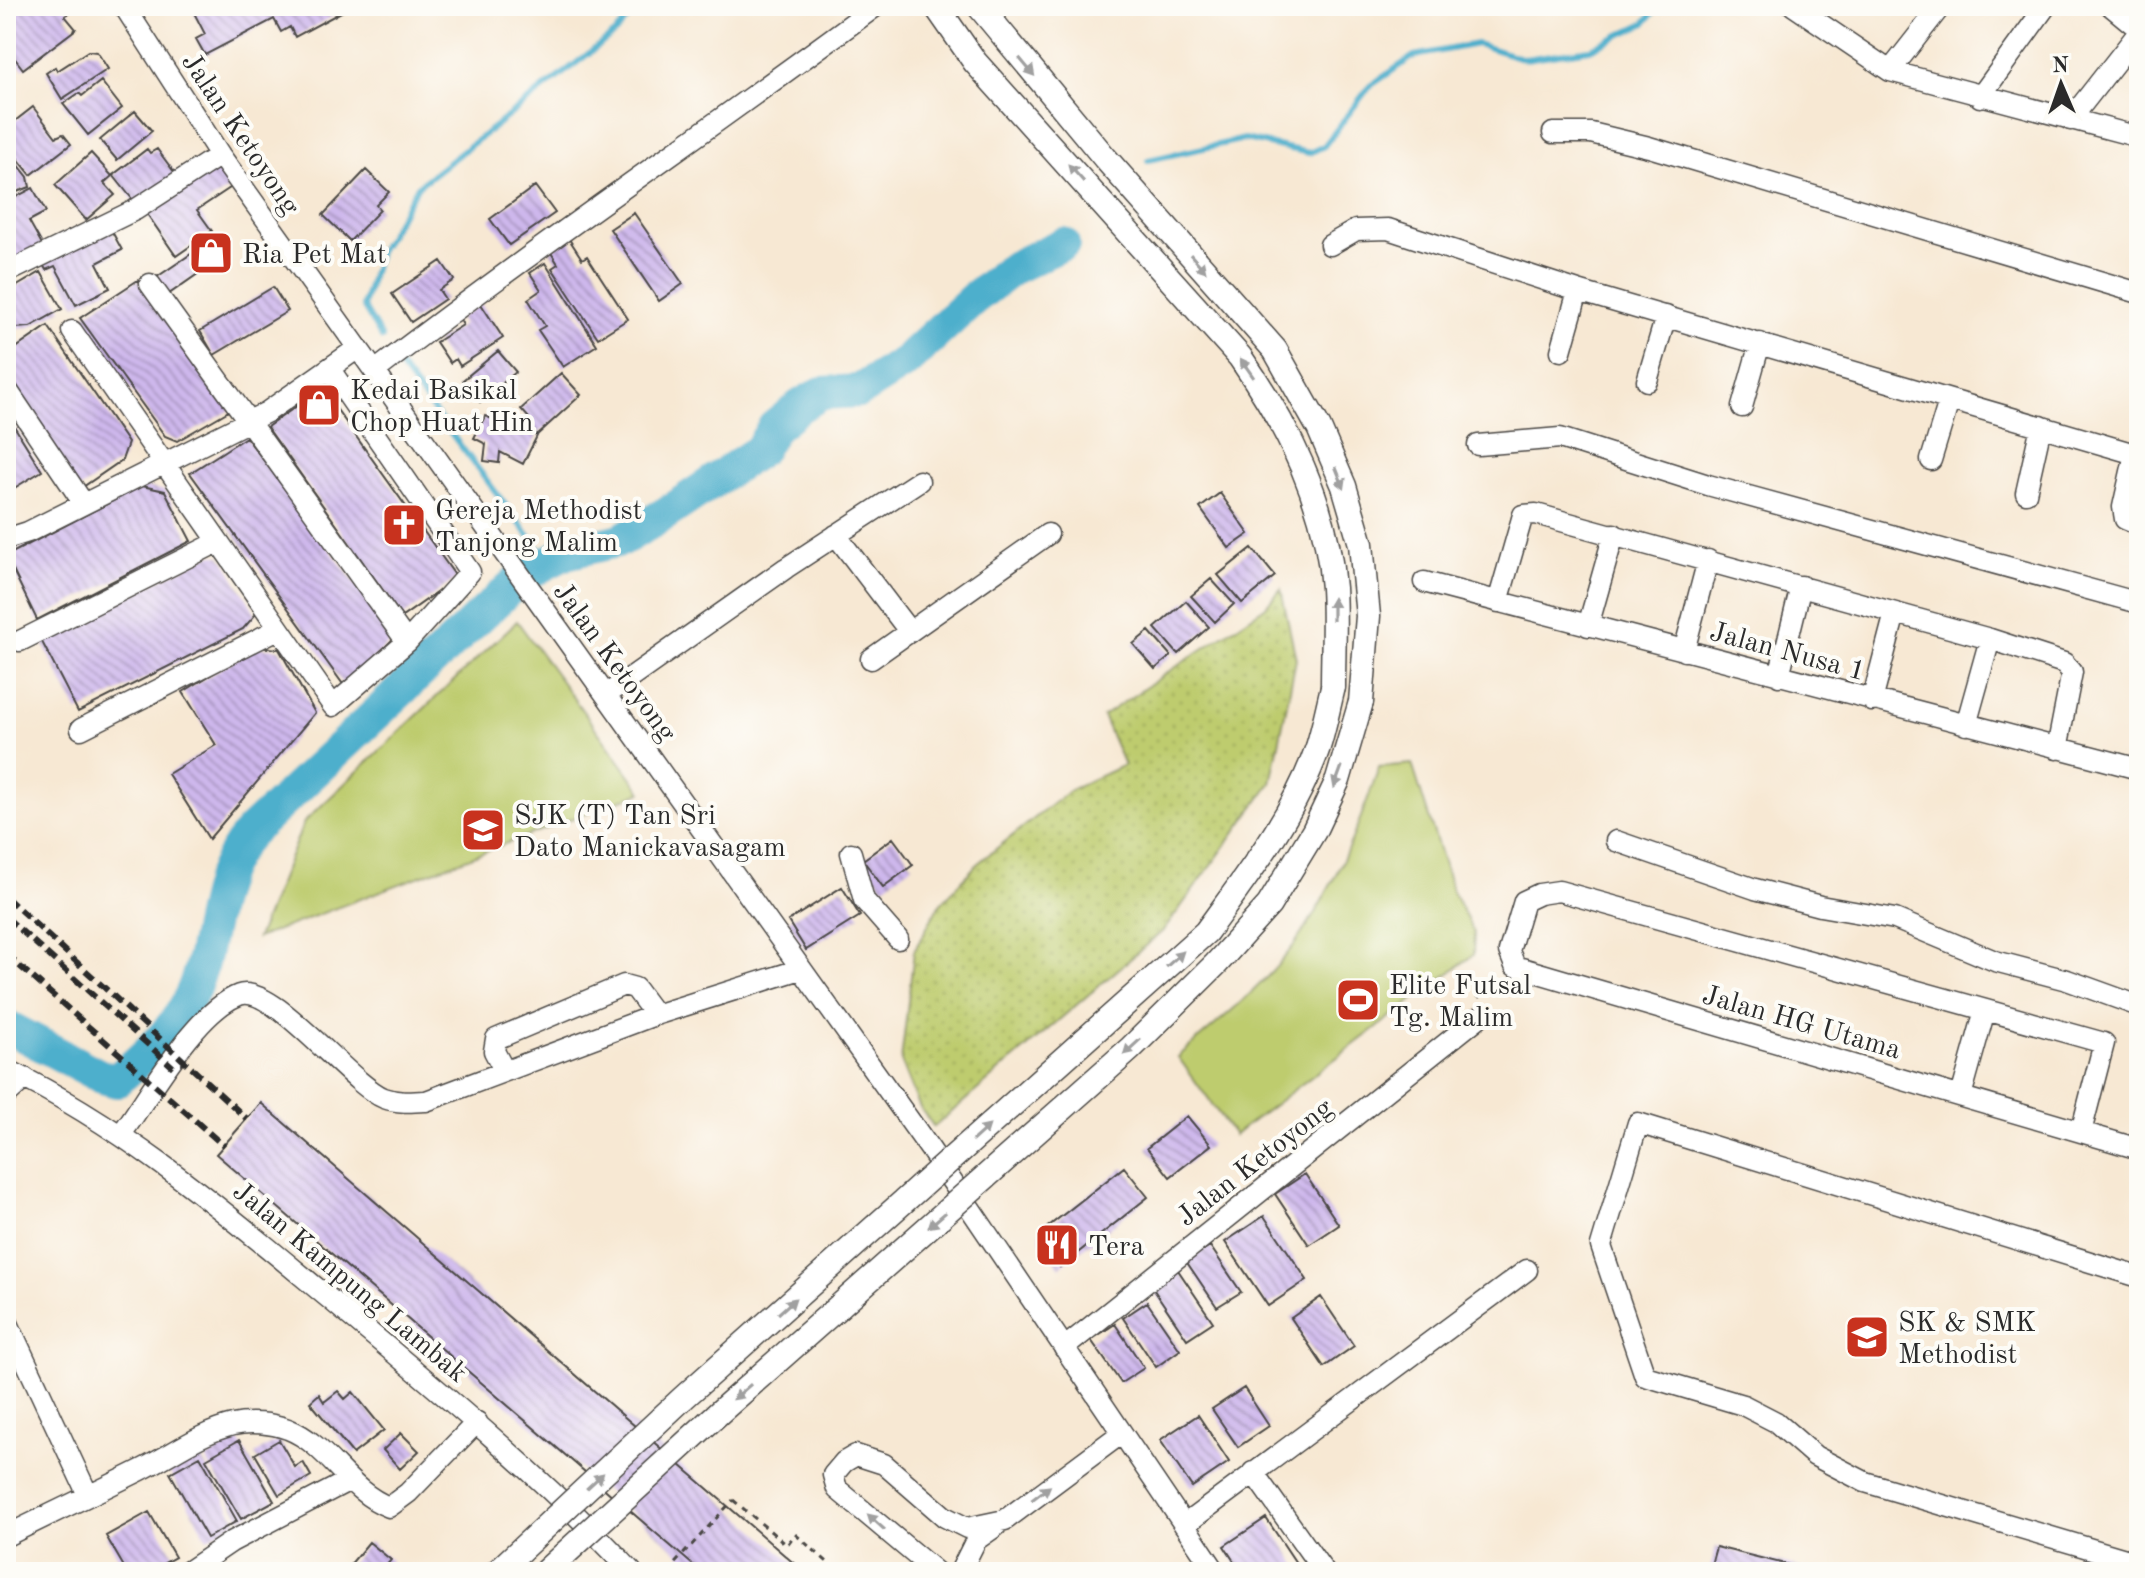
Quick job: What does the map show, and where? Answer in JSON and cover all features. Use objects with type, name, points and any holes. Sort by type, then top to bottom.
[{"type":"main road","points":[[497,1572],[682,1399],[1206,932],[1265,851],[1293,804],[1318,747],[1333,687],[1333,588],[1324,525],[1300,458],[1271,402],[1240,357],[975,62],[936,6]]},
{"type":"main road","points":[[545,1572],[734,1399],[1130,1049],[1216,964],[1269,905],[1314,831],[1338,780],[1361,702],[1368,616],[1361,544],[1344,486],[1319,428],[1275,350],[1095,147],[979,6]]},
{"type":"street","name":"Jalan Ketoyong","points":[[124,6],[220,155],[930,1149],[1216,1572]]},
{"type":"street","points":[[375,371],[514,264],[724,118],[876,6]]},
{"type":"street","points":[[1794,6],[1890,71],[2139,137]]},
{"type":"street","points":[[1890,71],[1941,6]]},
{"type":"street","points":[[1980,97],[2046,6]]},
{"type":"street","points":[[2070,120],[2139,30],[2111,6]]},
{"type":"street","points":[[1553,133],[1591,133],[1649,147],[2139,293]]},
{"type":"street","points":[[6,273],[135,210],[220,155]]},
{"type":"street","points":[[1330,245],[1356,230],[1388,229],[1578,291],[2135,454],[2123,507],[2125,519],[2139,525]]},
{"type":"street","points":[[150,284],[407,642]]},
{"type":"street","points":[[1561,351],[1578,291]]},
{"type":"street","points":[[1647,381],[1666,316]]},
{"type":"street","points":[[72,331],[333,706],[407,642],[470,572],[331,371]]},
{"type":"street","points":[[1742,407],[1760,343]]},
{"type":"street","points":[[6,539],[84,504],[247,422],[331,371],[358,348]]},
{"type":"street","points":[[6,388],[84,504]]},
{"type":"street","points":[[1931,460],[1949,401]]},
{"type":"street","points":[[2026,493],[2041,426]]},
{"type":"street","points":[[1478,445],[1560,438],[1708,485],[2139,603]]},
{"type":"street","points":[[606,695],[919,481]]},
{"type":"street","points":[[1498,602],[1523,515],[1536,514],[1614,534],[1990,639],[2064,663],[2072,672],[2057,749]]},
{"type":"street","points":[[871,659],[1048,534]]},
{"type":"street","points":[[1588,626],[1614,534]]},
{"type":"street","points":[[836,535],[909,631]]},
{"type":"street","points":[[20,641],[218,542]]},
{"type":"street","points":[[1684,651],[1708,560]]},
{"type":"street","name":"Jalan Nusa 1","points":[[1424,582],[2139,769]]},
{"type":"street","points":[[1779,676],[1801,586]]},
{"type":"street","points":[[1872,701],[1895,613]]},
{"type":"street","points":[[81,729],[278,629]]},
{"type":"street","points":[[1966,725],[1990,639]]},
{"type":"street","points":[[1616,841],[1755,889],[1820,906],[1895,919],[1995,961],[2067,980],[2139,1006]]},
{"type":"street","points":[[851,853],[864,900],[898,939]]},
{"type":"street","points":[[1515,966],[1509,951],[1524,901],[1539,894],[1559,891],[2104,1043],[2081,1132]]},
{"type":"street","name":"Jalan HG Utama","points":[[1515,966],[2139,1149]]},
{"type":"street","points":[[122,1133],[197,1029],[240,994],[252,993],[280,1009],[336,1063],[387,1099],[426,1101],[655,1015],[801,969]]},
{"type":"street","points":[[504,1070],[494,1051],[496,1039],[624,985],[635,988],[655,1015]]},
{"type":"street","points":[[1961,1096],[1985,1010]]},
{"type":"street","name":"Jalan Ketoyong","points":[[1064,1348],[1478,1018]]},
{"type":"street","points":[[6,1095],[15,1074]]},
{"type":"street","name":"Jalan Kampung Lambak","points":[[15,1074],[122,1133],[184,1178],[477,1422],[632,1572]]},
{"type":"street","points":[[2139,1277],[1638,1123],[1601,1246],[1645,1376],[1743,1405],[1776,1422],[1815,1456],[1865,1482],[2139,1563]]},
{"type":"street","points":[[1184,1525],[1527,1270]]},
{"type":"street","points":[[6,1319],[88,1495]]},
{"type":"street","points":[[6,1536],[198,1439],[234,1425],[264,1423],[289,1430],[308,1441],[366,1497],[389,1507],[408,1493],[477,1422]]},
{"type":"street","points":[[960,1572],[976,1540],[1122,1433]]},
{"type":"street","points":[[936,1572],[837,1489],[833,1475],[844,1462],[856,1455],[884,1464],[945,1517],[967,1528],[1005,1520]]},
{"type":"street","points":[[1253,1472],[1324,1572]]},
{"type":"street","points":[[187,1572],[231,1542],[291,1514],[348,1481]]},
{"type":"path","points":[[1478,1018],[1478,996],[1489,979],[1515,966]]},
{"type":"path","points":[[668,1572],[733,1500],[787,1545],[795,1534],[839,1572]]},
{"type":"green space","points":[[1281,589],[1296,659],[1271,783],[1164,930],[934,1127],[920,1108],[901,1061],[914,951],[938,907],[977,864],[1070,790],[1124,765],[1103,716],[1265,607]]},
{"type":"green space","points":[[517,621],[642,792],[257,938],[304,822]]},
{"type":"green space","points":[[1412,764],[1452,890],[1474,933],[1473,955],[1234,1135],[1178,1057],[1254,990],[1294,945],[1321,903],[1343,859],[1379,767]]},
{"type":"building","points":[[6,6],[64,6],[69,13],[65,16],[76,29],[23,69],[13,56],[6,61]]},
{"type":"building","points":[[198,6],[340,6],[343,11],[295,37],[290,27],[281,32],[274,19],[205,55],[196,39],[205,34],[192,9]]},
{"type":"building","points":[[88,51],[97,52],[108,69],[62,99],[46,73],[55,67],[57,71]]},
{"type":"building","points":[[101,81],[122,108],[88,135],[63,104],[79,93],[82,96]]},
{"type":"building","points":[[33,107],[56,137],[63,134],[71,144],[31,175],[6,144],[6,128]]},
{"type":"building","points":[[135,111],[152,131],[117,160],[100,140]]},
{"type":"building","points":[[6,149],[28,177],[30,187],[6,196]]},
{"type":"building","points":[[147,149],[150,153],[157,149],[177,176],[137,205],[113,175]]},
{"type":"building","points":[[91,153],[112,176],[104,183],[115,195],[86,220],[55,185]]},
{"type":"building","points":[[219,163],[233,186],[197,210],[212,231],[176,256],[145,211]]},
{"type":"building","points":[[366,170],[389,192],[376,205],[380,210],[350,241],[323,215]]},
{"type":"building","points":[[535,186],[555,213],[509,245],[490,219]]},
{"type":"building","points":[[33,188],[46,212],[29,221],[43,246],[16,261],[6,242],[6,202]]},
{"type":"building","points":[[634,213],[683,284],[659,301],[610,229]]},
{"type":"building","points":[[109,226],[122,250],[97,263],[110,288],[76,305],[55,266],[46,270],[41,261]]},
{"type":"building","points":[[569,239],[582,259],[587,256],[628,319],[598,338],[552,268],[558,264],[550,251]]},
{"type":"building","points":[[210,241],[222,257],[169,294],[157,277]]},
{"type":"building","points":[[441,261],[454,280],[439,290],[445,299],[411,322],[392,294]]},
{"type":"building","points":[[545,263],[597,345],[563,367],[538,330],[545,326],[528,299],[541,290],[530,273]]},
{"type":"building","points":[[41,272],[62,309],[30,327],[15,328],[6,313],[6,308],[14,303],[7,292]]},
{"type":"building","points":[[138,280],[232,409],[177,441],[165,436],[80,318]]},
{"type":"building","points":[[273,287],[288,311],[214,355],[200,331]]},
{"type":"building","points":[[481,304],[503,338],[460,366],[456,359],[450,363],[436,342],[463,325],[459,318]]},
{"type":"building","points":[[48,326],[128,443],[122,460],[77,491],[6,387],[6,340],[13,350]]},
{"type":"building","points":[[498,351],[516,372],[480,402],[475,396],[469,399],[462,390],[468,386],[463,380]]},
{"type":"building","points":[[561,373],[581,395],[537,435],[525,422],[529,418],[521,409]]},
{"type":"building","points":[[307,399],[330,400],[457,578],[402,617],[267,427]]},
{"type":"building","points":[[6,413],[42,471],[6,493]]},
{"type":"building","points":[[494,414],[537,436],[523,464],[500,452],[499,463],[484,461],[486,444],[474,438],[485,416],[492,419]]},
{"type":"building","points":[[246,437],[395,637],[345,687],[190,473]]},
{"type":"building","points":[[142,486],[165,491],[191,541],[37,620],[6,556]]},
{"type":"building","points":[[1220,493],[1249,534],[1229,548],[1200,508]]},
{"type":"building","points":[[1252,548],[1275,576],[1242,603],[1218,575]]},
{"type":"building","points":[[210,555],[221,555],[256,614],[243,629],[78,712],[41,640]]},
{"type":"building","points":[[1211,579],[1234,604],[1215,622],[1191,596]]},
{"type":"building","points":[[1186,601],[1209,627],[1178,654],[1155,628]]},
{"type":"building","points":[[1149,631],[1171,656],[1155,669],[1133,644]]},
{"type":"building","points":[[256,647],[279,649],[315,713],[209,839],[168,774],[216,745],[183,692]]},
{"type":"building","points":[[893,838],[913,865],[883,887],[863,860]]},
{"type":"building","points":[[842,887],[860,916],[806,950],[788,921]]},
{"type":"building","points":[[261,1103],[804,1572],[701,1572],[216,1154]]},
{"type":"building","points":[[1187,1116],[1211,1145],[1170,1177],[1147,1148]]},
{"type":"building","points":[[1124,1167],[1148,1197],[1060,1267],[1040,1242],[1040,1233]]},
{"type":"building","points":[[1305,1174],[1339,1225],[1309,1245],[1275,1194]]},
{"type":"building","points":[[1264,1216],[1307,1280],[1268,1306],[1225,1242]]},
{"type":"building","points":[[1210,1246],[1241,1292],[1217,1307],[1186,1261]]},
{"type":"building","points":[[1178,1270],[1213,1322],[1187,1339],[1152,1287]]},
{"type":"building","points":[[1321,1297],[1354,1346],[1324,1367],[1291,1318]]},
{"type":"building","points":[[1147,1302],[1180,1350],[1156,1367],[1123,1318]]},
{"type":"building","points":[[1115,1324],[1144,1368],[1121,1383],[1091,1340]]},
{"type":"building","points":[[1244,1388],[1269,1426],[1238,1447],[1212,1409]]},
{"type":"building","points":[[338,1391],[345,1399],[353,1392],[384,1430],[353,1454],[310,1402],[319,1394],[324,1402]]},
{"type":"building","points":[[1198,1415],[1229,1462],[1192,1487],[1160,1440]]},
{"type":"building","points":[[401,1433],[419,1451],[400,1469],[383,1450]]},
{"type":"building","points":[[239,1440],[274,1501],[241,1519],[206,1459]]},
{"type":"building","points":[[279,1440],[295,1467],[303,1462],[311,1476],[279,1495],[255,1454]]},
{"type":"building","points":[[200,1456],[237,1521],[207,1538],[170,1473]]},
{"type":"building","points":[[149,1512],[175,1557],[148,1572],[127,1572],[106,1536]]},
{"type":"building","points":[[1266,1518],[1302,1572],[1241,1572],[1224,1546]]},
{"type":"building","points":[[369,1542],[391,1560],[381,1572],[344,1572]]},
{"type":"building","points":[[1716,1547],[1813,1571],[1813,1572],[1709,1572]]},
{"type":"waterway","points":[[382,338],[363,306],[379,252],[418,186],[615,33],[639,6]]},
{"type":"waterway","points":[[1148,160],[1245,139],[1309,153],[1324,146],[1370,86],[1414,56],[1477,44],[1525,59],[1590,49],[1645,23],[1658,6]]},
{"type":"waterway","points":[[6,1026],[102,1077],[116,1081],[159,1041],[186,1006],[200,972],[225,871],[249,833],[524,575],[566,553],[621,540],[665,514],[760,450],[774,427],[800,406],[822,393],[859,391],[905,362],[973,299],[1013,268],[1063,244]]},
{"type":"waterway","points":[[399,365],[549,562]]},
{"type":"railway","points":[[6,897],[247,1119]]},
{"type":"railway","points":[[6,917],[173,1067]]},
{"type":"railway","points":[[6,954],[224,1146]]},
{"type":"place","name":"Ria Pet Mat","points":[[211,253]]},
{"type":"place","name":"Kedai Basikal Chop Huat Hin","points":[[319,405]]},
{"type":"place","name":"Gereja Methodist Tanjong Malim","points":[[404,525]]},
{"type":"place","name":"SJK (T) Tan Sri Dato Manickavasagam","points":[[483,830]]},
{"type":"place","name":"Elite Futsal Tg. Malim","points":[[1358,1000]]},
{"type":"place","name":"Tera","points":[[1057,1245]]},
{"type":"place","name":"SK & SMK Methodist","points":[[1867,1337]]}]
